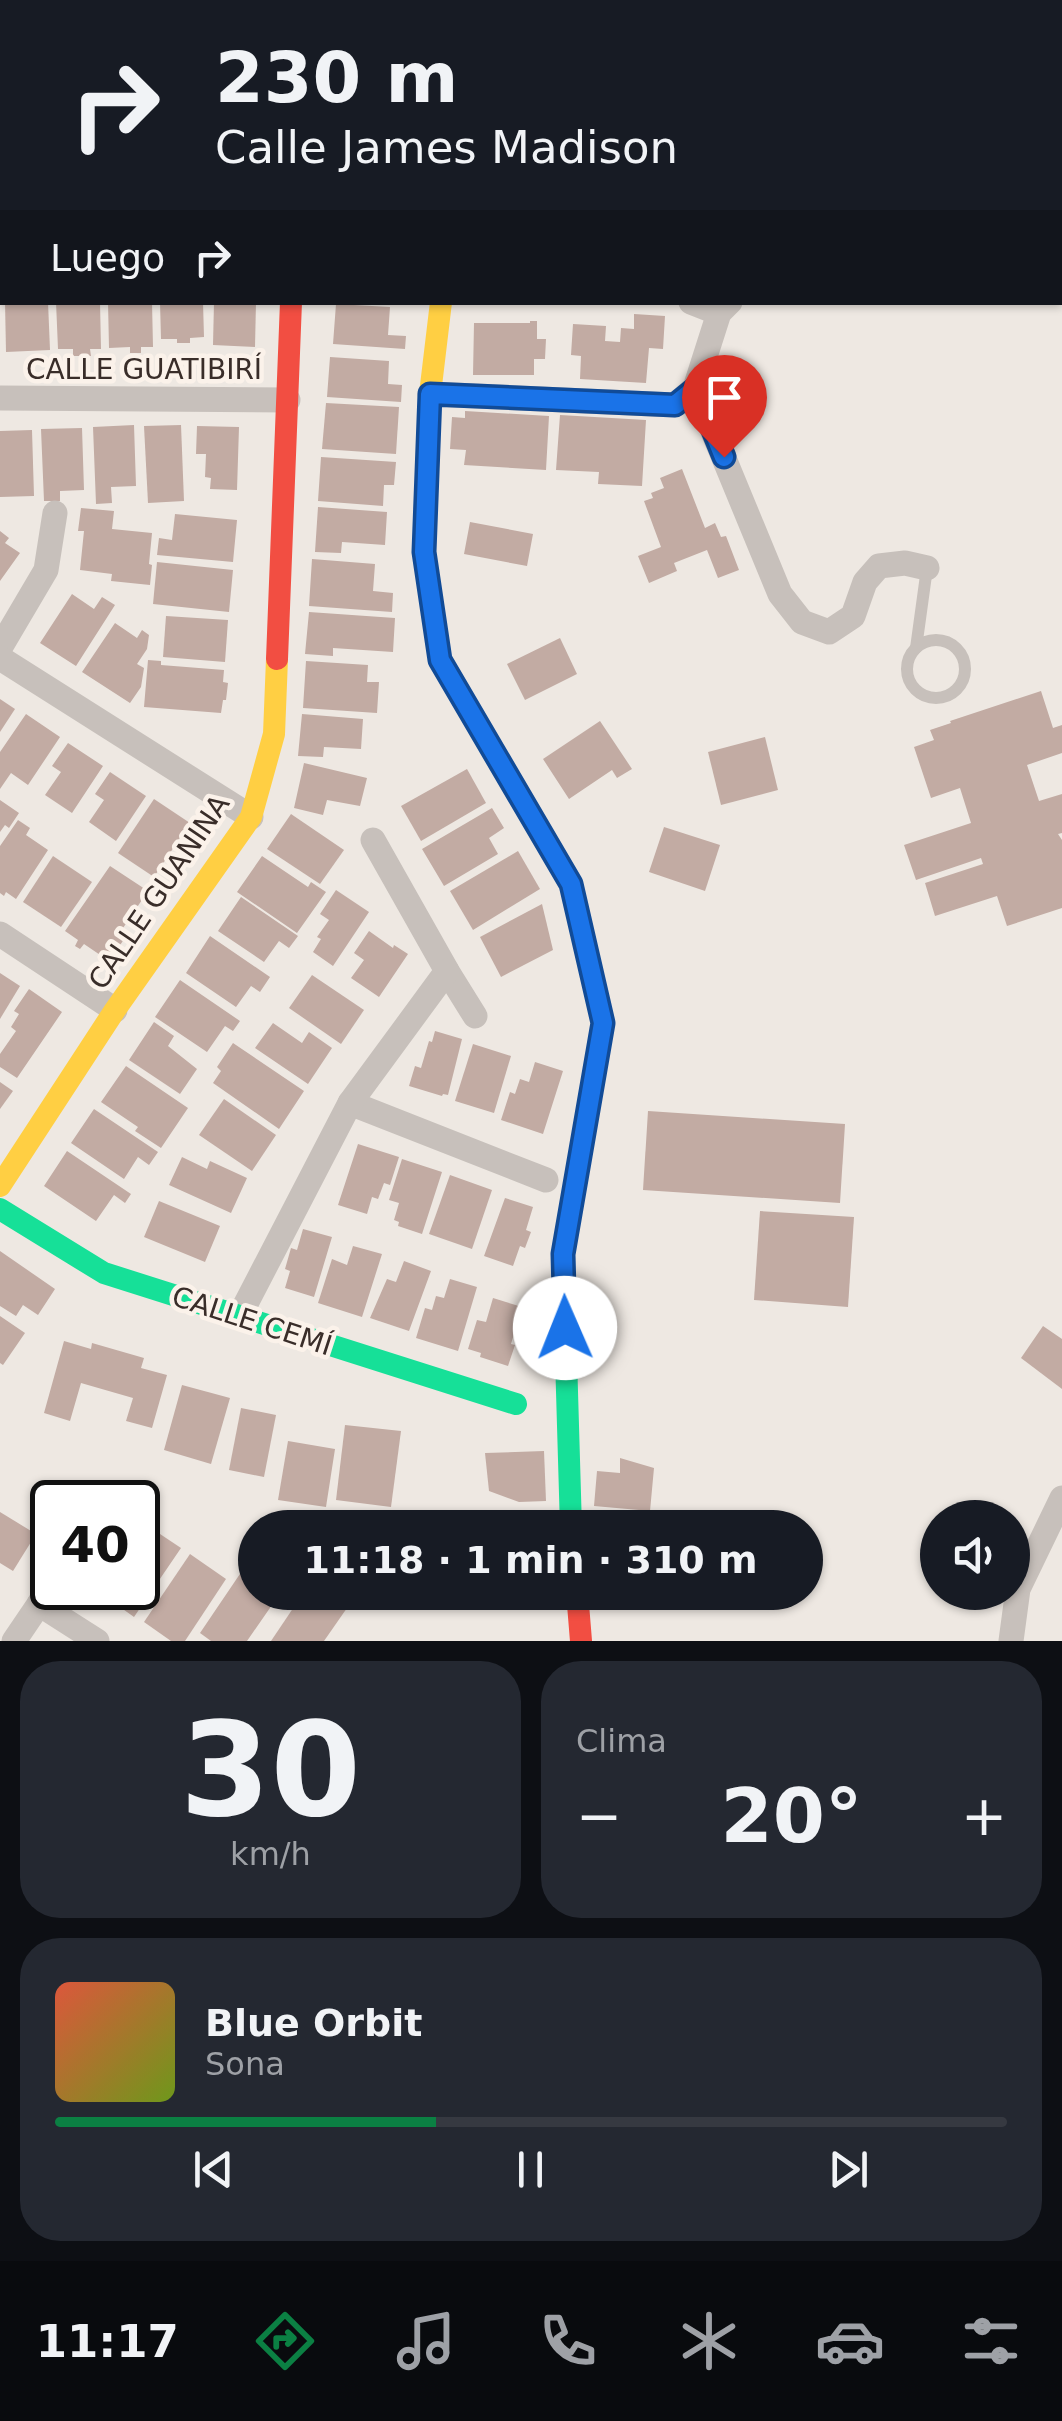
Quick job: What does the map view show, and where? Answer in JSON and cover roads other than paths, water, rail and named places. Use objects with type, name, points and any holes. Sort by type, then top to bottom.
[{"type":"street","name":"CALLE GUANINA","points":[[0,1186],[115,1010],[251,817],[274,734],[291,305]]},
{"type":"street","points":[[440,305],[430,394],[424,552],[440,660],[571,884],[603,1023],[563,1254],[570,1510]]},
{"type":"street","points":[[430,394],[675,405],[696,388],[724,308]]},
{"type":"street","points":[[696,388],[780,594],[802,622],[829,632],[853,616],[865,582],[880,566],[905,563],[927,568]]},
{"type":"street","name":"CALLE GUATIBIRÍ","points":[[0,398],[288,400]]},
{"type":"street","points":[[0,648],[46,570],[54,513]]},
{"type":"street","points":[[0,658],[251,817]]},
{"type":"street","points":[[373,840],[475,1016]]},
{"type":"street","points":[[0,934],[115,1010]]},
{"type":"street","points":[[238,1317],[350,1103],[447,971]]},
{"type":"street","points":[[350,1103],[546,1180]]},
{"type":"street","name":"CALLE CEMÍ","points":[[0,1209],[104,1273],[516,1404]]},
{"type":"street","points":[[1011,1641],[1018,1590],[1062,1498]]},
{"type":"street","points":[[14,1641],[35,1610]]},
{"type":"street","points":[[63,1610],[97,1641]]},
{"type":"street","points":[[578,1610],[581,1641]]},
{"type":"lane","points":[[916,648],[934,640],[944,641],[960,652],[965,672],[956,690],[940,698],[922,695],[914,689],[907,672],[907,663],[916,648],[927,568]]}]
